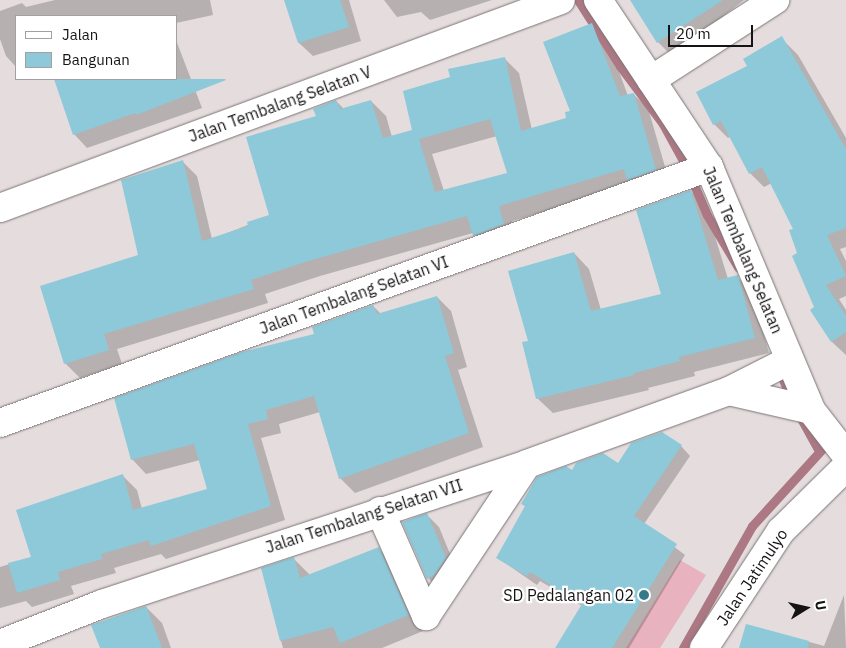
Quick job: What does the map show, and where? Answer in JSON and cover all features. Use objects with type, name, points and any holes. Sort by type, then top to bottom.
[{"type":"street","name":"Jalan Tembalang Selatan V","points":[[0,208],[561,0]]},
{"type":"street","name":"Jalan Tembalang Selatan","points":[[598,0],[708,167],[811,410],[829,431],[846,458]]},
{"type":"street","points":[[651,80],[775,0]]},
{"type":"street","name":"Jalan Tembalang Selatan VI","points":[[0,423],[708,167]]},
{"type":"street","name":"Jalan Tembalang Selatan VII","points":[[0,644],[102,604],[380,510],[527,464],[729,391],[790,360]]},
{"type":"street","points":[[729,391],[811,410]]},
{"type":"street","name":"Jalan Jatimulyo","points":[[704,648],[781,531],[846,458]]},
{"type":"street","points":[[380,510],[426,616],[527,464]]},
{"type":"shaded area","points":[[680,560],[706,575],[660,648],[626,648]]},
{"type":"building","points":[[284,0],[340,0],[349,27],[298,43]]},
{"type":"building","points":[[630,0],[723,0],[657,43]]},
{"type":"building","points":[[592,23],[620,96],[634,93],[656,170],[627,180],[624,169],[499,206],[504,224],[473,236],[467,216],[305,262],[251,280],[254,289],[104,334],[109,350],[64,364],[40,286],[138,255],[121,180],[183,160],[202,241],[248,226],[247,222],[269,215],[246,137],[316,116],[313,109],[336,100],[340,109],[371,100],[383,138],[412,130],[403,91],[450,77],[448,69],[505,57],[521,131],[566,118],[565,112],[570,111],[543,42]],"holes":[[[490,119],[507,173],[435,192],[419,139]]]},
{"type":"building","points":[[782,36],[846,149],[846,228],[827,235],[846,276],[826,285],[846,316],[846,332],[831,342],[810,310],[814,307],[792,256],[797,253],[789,230],[793,229],[762,167],[749,174],[721,121],[713,125],[696,92],[747,66],[743,59]]},
{"type":"building","points":[[54,80],[226,80],[136,115],[135,113],[73,135]]},
{"type":"building","points":[[691,190],[718,280],[738,275],[755,338],[679,357],[680,361],[634,373],[634,375],[536,399],[522,342],[528,341],[508,271],[574,252],[591,311],[661,294],[636,210]]},
{"type":"building","points":[[437,296],[454,353],[445,356],[469,433],[339,479],[314,396],[266,410],[268,419],[248,424],[271,506],[151,546],[149,540],[101,554],[102,559],[58,572],[60,580],[17,593],[8,563],[31,557],[16,510],[123,474],[133,510],[207,489],[194,444],[131,460],[114,398],[242,352],[314,334],[312,327],[373,305],[377,314]]},
{"type":"building","points":[[662,432],[682,445],[634,516],[677,544],[612,648],[555,648],[582,604],[530,572],[527,576],[496,558],[525,506],[521,504],[537,477],[566,466],[572,470],[576,463],[603,453],[618,463],[631,443]]},
{"type":"building","points":[[427,513],[446,558],[434,575],[427,579],[402,522]]},
{"type":"building","points":[[379,547],[409,615],[340,643],[333,627],[280,641],[261,568],[294,557],[300,578]]},
{"type":"building","points":[[146,606],[162,648],[100,648],[91,625]]},
{"type":"building","points":[[746,624],[809,641],[808,648],[739,648]]},
{"type":"waterway","points":[[578,0],[620,66],[663,124],[686,166],[707,215],[738,267]]},
{"type":"waterway","points":[[780,372],[792,401]]},
{"type":"waterway","points":[[798,413],[819,451]]},
{"type":"waterway","points":[[683,648],[752,526],[824,447]]},
{"type":"place","name":"SD Pedalangan 02","points":[[644,595]]}]
